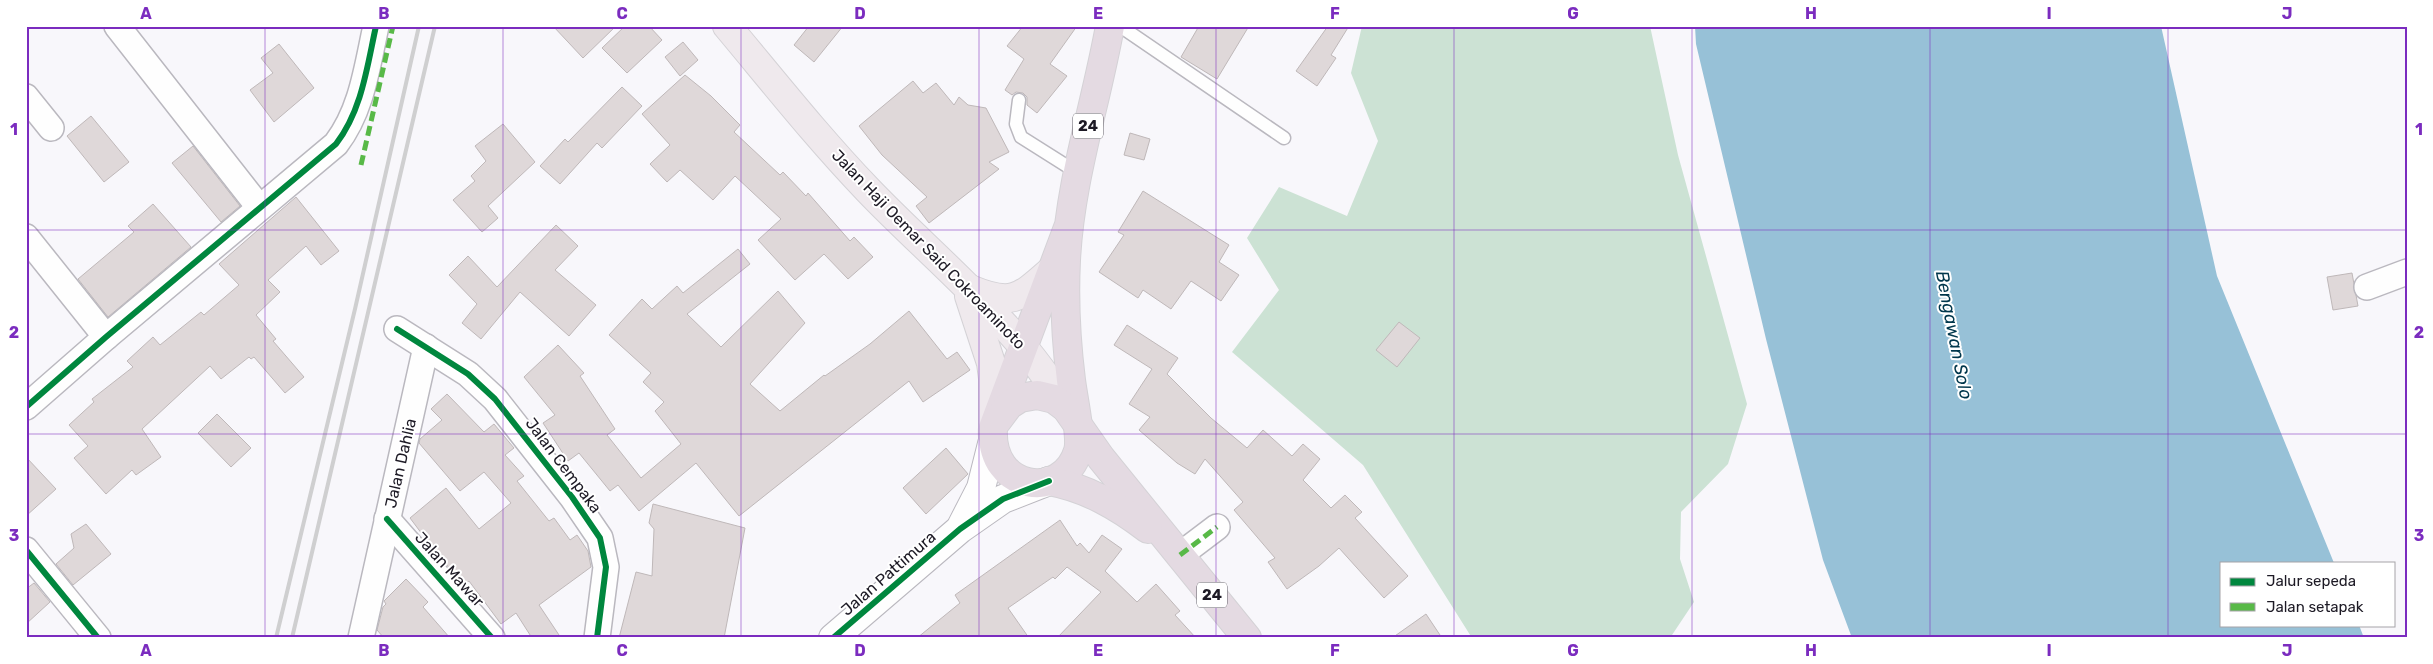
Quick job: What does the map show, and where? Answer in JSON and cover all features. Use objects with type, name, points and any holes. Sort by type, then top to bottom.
[{"type":"highway","name":"24","points":[[1110,26],[1078,173],[1069,225],[1065,314],[1071,414],[1101,458],[1247,638]]},
{"type":"highway","name":"24","points":[[1069,225],[1023,345],[993,436],[996,457],[1004,469],[1015,478],[1028,482],[1049,481],[1070,485],[1109,502],[1179,553]]},
{"type":"highway","points":[[993,436],[1000,414],[1020,398],[1037,395],[1054,399],[1071,414],[1080,441],[1078,451],[1067,470],[1049,481]]},
{"type":"main road","name":"Jalan Haji Oemar Said Cokroaminoto","points":[[726,26],[866,189],[1023,345],[1052,383],[1071,414]]},
{"type":"main road","points":[[966,288],[992,298],[1007,300],[1020,296],[1031,289],[1053,269]]},
{"type":"main road","points":[[966,288],[991,363],[993,378],[993,436]]},
{"type":"street","points":[[117,26],[259,207]]},
{"type":"street","points":[[26,407],[259,207],[319,160],[348,129],[356,112],[376,26]]},
{"type":"street","points":[[26,97],[51,128]]},
{"type":"street","points":[[26,237],[106,337]]},
{"type":"street","points":[[2366,287],[2407,272]]},
{"type":"street","name":"Jalan Cempaka","points":[[397,329],[468,374],[496,398],[572,496],[600,538],[606,567],[597,638]]},
{"type":"street","name":"Jalan Dahlia","points":[[361,638],[426,347]]},
{"type":"street","points":[[960,529],[981,488],[993,436]]},
{"type":"street","name":"Jalan Pattimura","points":[[834,638],[960,529],[1003,499],[1049,481]]},
{"type":"street","name":"Jalan Mawar","points":[[387,519],[492,638]]},
{"type":"street","points":[[1179,553],[1217,527]]},
{"type":"street","points":[[26,550],[98,638]]},
{"type":"lane","points":[[1120,26],[1284,138]]},
{"type":"lane","points":[[1019,100],[1016,124],[1021,137],[1078,173]]},
{"type":"green space","points":[[1362,26],[1650,26],[1678,155],[1747,404],[1728,464],[1681,512],[1680,559],[1694,602],[1670,638],[1472,638],[1363,465],[1232,352],[1279,290],[1247,238],[1279,187],[1347,216],[1378,141],[1351,73]]},
{"type":"water","name":"Bengawan Solo","points":[[1695,26],[2161,26],[2217,276],[2334,562],[2220,562],[2220,626],[2359,626],[2364,638],[1852,638],[1823,560],[1766,339],[1696,44]]},
{"type":"building","points":[[553,26],[616,26],[583,58]]},
{"type":"building","points":[[625,26],[649,26],[662,40],[627,73],[602,48]]},
{"type":"building","points":[[809,26],[843,26],[814,62],[794,45]]},
{"type":"building","points":[[1023,26],[1077,26],[1050,64],[1067,76],[1037,113],[1027,105],[1027,97],[1023,93],[1016,92],[1012,95],[1005,90],[1024,59],[1007,46]]},
{"type":"building","points":[[1199,26],[1249,26],[1217,79],[1181,57]]},
{"type":"building","points":[[1328,26],[1349,26],[1331,55],[1336,58],[1317,86],[1296,71]]},
{"type":"building","points":[[683,42],[698,60],[680,76],[665,57]]},
{"type":"building","points":[[279,44],[314,88],[274,122],[250,90],[273,73],[261,58]]},
{"type":"building","points":[[685,75],[711,96],[740,125],[734,132],[780,175],[783,172],[806,196],[808,193],[850,241],[854,237],[873,257],[848,279],[824,254],[795,280],[758,240],[781,219],[735,176],[713,200],[680,170],[667,182],[650,164],[670,145],[642,114]]},
{"type":"building","points":[[913,81],[923,93],[936,83],[954,105],[959,97],[968,105],[986,108],[1009,152],[989,162],[999,169],[929,223],[916,206],[927,197],[882,155],[859,126]]},
{"type":"building","points":[[622,87],[642,106],[602,148],[597,143],[560,184],[540,166],[565,139],[568,142]]},
{"type":"building","points":[[91,116],[129,162],[104,182],[67,136]]},
{"type":"building","points":[[503,124],[535,162],[488,206],[498,218],[482,232],[453,200],[475,181],[471,176],[486,161],[475,146]]},
{"type":"building","points":[[1130,133],[1150,139],[1144,160],[1124,155]]},
{"type":"building","points":[[193,146],[240,206],[221,222],[172,163]]},
{"type":"building","points":[[1143,191],[1229,245],[1219,262],[1239,275],[1221,301],[1191,281],[1171,309],[1143,290],[1138,298],[1099,272],[1124,235],[1118,232]]},
{"type":"building","points":[[296,197],[339,251],[321,265],[306,246],[268,280],[280,292],[256,315],[276,339],[273,341],[304,377],[285,393],[254,357],[251,359],[249,357],[221,379],[210,366],[142,429],[161,457],[136,475],[132,470],[106,494],[74,458],[88,446],[69,425],[94,402],[92,399],[133,367],[127,361],[153,337],[160,345],[201,312],[204,315],[239,285],[219,264]]},
{"type":"building","points":[[153,204],[191,247],[108,317],[78,279],[134,232],[128,226]]},
{"type":"building","points":[[556,225],[578,246],[555,270],[596,305],[569,336],[520,292],[481,339],[462,323],[477,304],[449,275],[468,256],[497,287]]},
{"type":"building","points":[[738,249],[750,264],[687,314],[721,347],[778,291],[805,323],[750,384],[780,411],[824,375],[870,344],[909,311],[947,359],[957,352],[970,370],[923,402],[909,381],[739,516],[696,463],[639,511],[618,485],[610,491],[579,453],[568,461],[543,423],[555,415],[524,377],[558,345],[584,373],[580,376],[615,429],[607,435],[641,478],[681,444],[655,411],[664,402],[643,382],[651,373],[609,335],[642,299],[652,309],[677,286],[683,293]]},
{"type":"building","points":[[2352,273],[2358,306],[2333,310],[2327,277]]},
{"type":"building","points":[[1399,322],[1420,338],[1397,367],[1376,350]]},
{"type":"building","points":[[1127,325],[1178,358],[1167,374],[1211,418],[1247,448],[1263,430],[1292,456],[1303,444],[1320,459],[1303,480],[1331,508],[1345,495],[1362,512],[1355,518],[1408,576],[1384,598],[1339,548],[1319,566],[1287,589],[1268,562],[1275,558],[1234,510],[1243,502],[1205,459],[1195,474],[1177,463],[1139,430],[1150,417],[1129,404],[1152,369],[1114,345]]},
{"type":"building","points":[[447,394],[484,432],[494,424],[514,448],[505,455],[524,476],[517,481],[549,521],[554,518],[570,540],[577,535],[588,551],[591,567],[539,605],[561,638],[532,638],[516,613],[501,624],[469,581],[464,585],[410,518],[446,488],[479,529],[511,503],[484,472],[460,491],[419,443],[420,439],[442,420],[431,409]]},
{"type":"building","points":[[217,414],[251,448],[231,467],[198,433]]},
{"type":"building","points":[[946,448],[968,474],[926,514],[903,488]]},
{"type":"building","points":[[26,457],[56,489],[26,516]]},
{"type":"building","points":[[653,504],[745,528],[724,638],[619,638],[636,572],[652,576],[654,529],[649,523]]},
{"type":"building","points":[[1060,520],[1077,546],[1080,543],[1089,553],[1102,535],[1122,549],[1105,571],[1137,602],[1156,584],[1180,611],[1175,615],[1196,638],[1057,638],[1101,592],[1067,567],[1055,579],[1053,577],[1008,608],[1029,638],[917,638],[960,603],[955,595]]},
{"type":"building","points":[[86,524],[111,554],[73,585],[56,564],[74,548],[71,534]]},
{"type":"building","points":[[406,579],[428,602],[423,607],[450,638],[384,638],[377,630],[383,607],[386,604],[384,601]]},
{"type":"building","points":[[34,583],[50,602],[26,624],[26,589]]},
{"type":"building","points":[[1426,614],[1442,638],[1392,638]]},
{"type":"railway","points":[[276,638],[355,309],[419,26]]},
{"type":"railway","points":[[292,638],[435,26]]},
{"type":"marked path","points":[[361,165],[393,26]]},
{"type":"marked path","points":[[1180,555],[1217,527]]},
{"type":"cycle path","points":[[26,407],[106,337],[336,144],[345,131],[358,103],[376,26]]},
{"type":"cycle path","points":[[397,329],[468,374],[495,399],[572,497],[600,538],[606,567],[597,638]]},
{"type":"cycle path","points":[[833,638],[960,529],[1003,499],[1049,481]]},
{"type":"cycle path","points":[[387,519],[492,638]]},
{"type":"cycle path","points":[[26,550],[98,638]]}]
